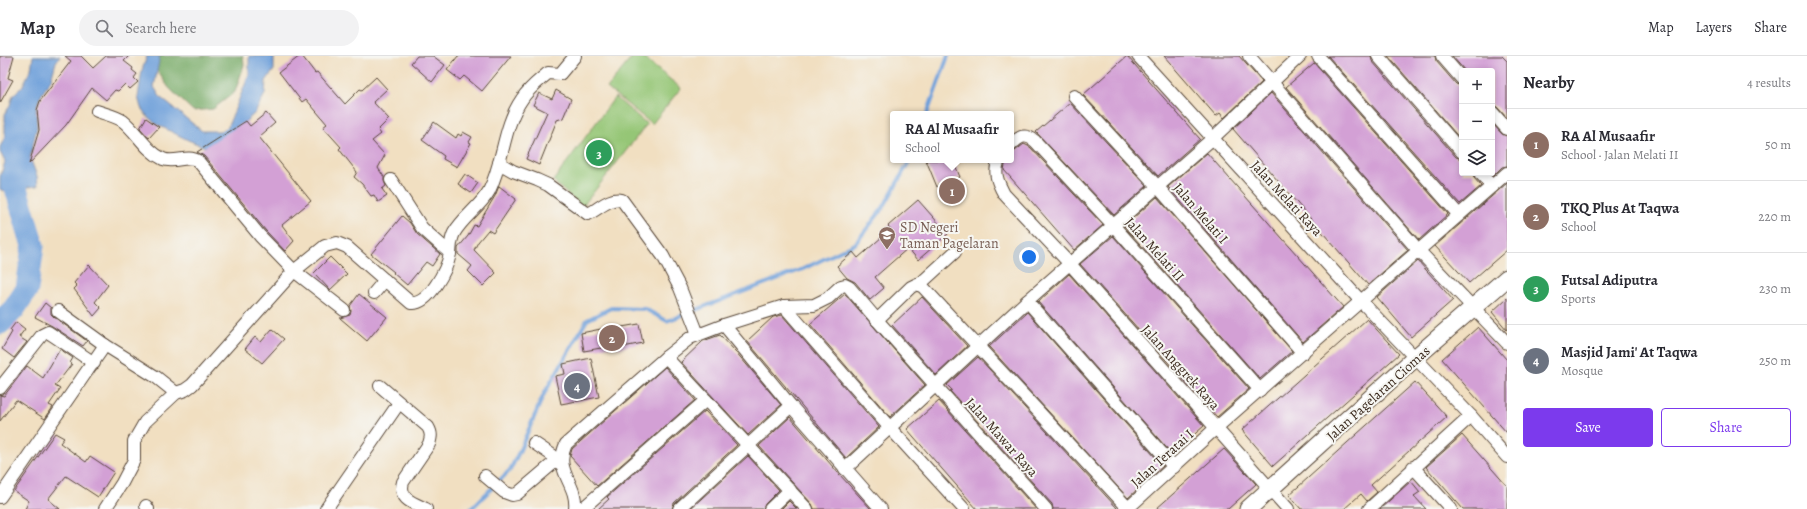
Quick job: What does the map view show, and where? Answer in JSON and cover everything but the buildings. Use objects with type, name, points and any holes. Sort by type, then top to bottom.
[{"type":"main road","name":"Jalan Pagelaran Ciomas","points":[[1248,509],[1271,490],[1415,358],[1507,278]]},
{"type":"street","points":[[105,509],[122,483],[134,460],[134,441],[145,422],[176,393],[185,390],[192,385],[294,271],[325,246],[337,243],[346,247],[407,301],[417,303],[424,298],[443,274],[450,253],[450,242],[454,232],[488,191],[499,163],[510,122],[522,98],[548,73],[560,74],[575,56]]},
{"type":"street","name":"Jalan Melati Raya","points":[[1138,56],[1361,301],[1471,416],[1507,457]]},
{"type":"street","points":[[1249,56],[1419,251],[1507,343]]},
{"type":"street","points":[[845,468],[1027,301],[1212,139],[1300,56]]},
{"type":"street","points":[[1318,56],[1459,215]]},
{"type":"street","points":[[1378,56],[1459,149]]},
{"type":"street","points":[[1442,56],[1459,75]]},
{"type":"street","name":"Jalan Melati I","points":[[1074,96],[1157,186],[1303,353]]},
{"type":"street","points":[[97,111],[124,122],[146,146],[164,159],[173,161],[189,158],[198,161],[260,236],[294,271],[344,310]]},
{"type":"street","points":[[1495,115],[1507,129]]},
{"type":"street","name":"Jalan Melati II","points":[[1014,143],[1024,135],[1027,135],[1035,141],[1113,225],[1260,390]]},
{"type":"street","points":[[499,163],[513,171],[548,186],[588,214],[606,202],[617,199],[622,200],[663,256],[686,302],[698,334]]},
{"type":"street","name":"Jalan Anggrek Raya","points":[[998,163],[996,173],[998,184],[1004,194],[1070,264],[1288,509]]},
{"type":"street","name":"Jalan Teratai I","points":[[1128,509],[1216,428],[1507,173]]},
{"type":"street","points":[[1483,176],[1492,186]]},
{"type":"street","points":[[391,180],[422,228],[450,253]]},
{"type":"street","points":[[877,320],[911,286],[920,284],[955,252]]},
{"type":"street","points":[[374,293],[385,280]]},
{"type":"street","points":[[920,284],[979,346],[1128,509]]},
{"type":"street","name":"Jalan Mawar Raya","points":[[784,306],[814,305],[828,298],[841,286],[845,285],[849,287],[935,386],[1046,509]]},
{"type":"street","points":[[1027,301],[1174,467]]},
{"type":"street","points":[[488,479],[504,492],[512,495],[517,494],[559,463],[566,444],[690,338],[724,325],[784,306],[959,507]]},
{"type":"street","points":[[58,311],[105,345],[156,377],[176,393]]},
{"type":"street","points":[[724,325],[791,406],[881,509]]},
{"type":"street","points":[[0,388],[42,335],[48,332],[94,363]]},
{"type":"street","points":[[0,496],[94,363],[105,345]]},
{"type":"street","points":[[666,357],[808,509]]},
{"type":"street","points":[[380,386],[428,427],[431,432],[429,444],[403,482],[401,488],[404,497],[407,500],[426,509]]},
{"type":"street","points":[[582,509],[706,400]]},
{"type":"street","points":[[331,507],[399,403]]},
{"type":"street","points":[[679,509],[791,406]]},
{"type":"street","points":[[1369,509],[1413,467],[1471,416]]},
{"type":"street","points":[[534,443],[559,463],[574,497],[575,509]]},
{"type":"street","points":[[1413,467],[1451,509]]},
{"type":"street","points":[[770,509],[790,490]]},
{"type":"green space","points":[[158,56],[243,56],[244,65],[235,92],[213,109],[193,111],[169,88],[156,69]]},
{"type":"green space","points":[[633,56],[641,56],[681,88],[652,124],[607,88]]},
{"type":"green space","points":[[615,97],[647,124],[582,207],[553,181]]},
{"type":"water","points":[[33,56],[60,56],[56,62],[51,80],[40,97],[36,108],[37,127],[30,158],[37,176],[38,186],[3,191],[0,189],[0,177],[5,162],[0,152],[0,147],[5,137],[5,114],[13,95],[22,87],[31,69]]},
{"type":"water","points":[[147,56],[160,56],[154,87],[161,98],[202,131],[219,131],[224,130],[228,126],[249,75],[249,56],[274,56],[274,70],[266,81],[265,94],[255,113],[227,138],[210,147],[205,147],[156,124],[141,108],[138,97],[142,70]]},
{"type":"waterway","points":[[928,111],[948,56]]},
{"type":"waterway","points":[[0,323],[14,309],[27,289],[33,246],[15,185],[17,158]]},
{"type":"waterway","points":[[471,509],[510,470],[544,394],[587,320],[611,308],[645,309],[667,321],[803,269],[855,244],[883,208],[908,163]]},
{"type":"place","name":"Futsal Adiputra","points":[[599,153]]},
{"type":"place","name":"RA Al Musaafir","points":[[952,191]]},
{"type":"place","name":"SD Negeri Taman Pagelaran","points":[[887,250]]},
{"type":"place","name":"TKQ Plus At Taqwa","points":[[612,338]]},
{"type":"place","name":"Masjid Jami' At Taqwa","points":[[577,386]]}]
